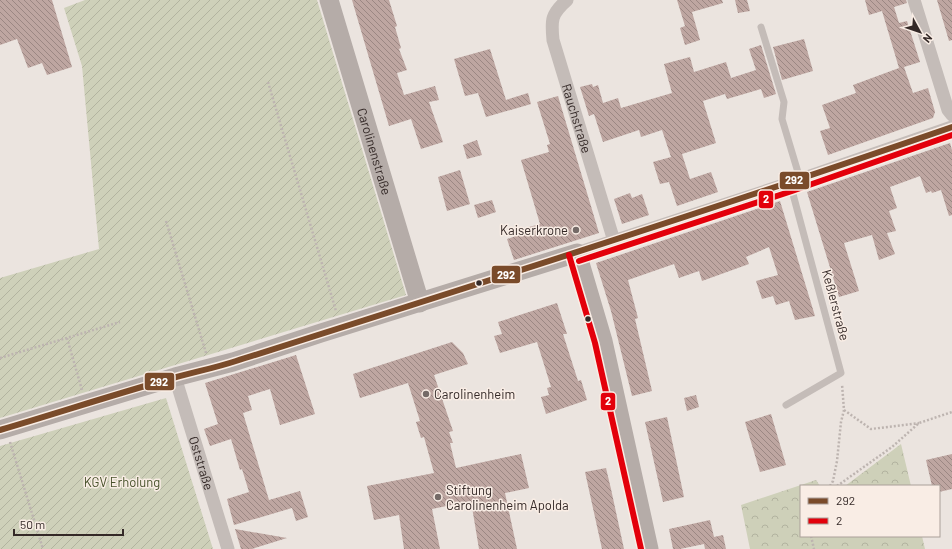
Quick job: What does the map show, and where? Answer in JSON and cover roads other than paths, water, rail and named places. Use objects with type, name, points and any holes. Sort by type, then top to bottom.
[{"type":"street","name":"Carolinenstraße","points":[[329,0],[420,303]]},
{"type":"street","name":"Rauchstraße","points":[[567,0],[558,8],[551,23],[553,40],[614,241]]},
{"type":"street","points":[[914,0],[948,110],[952,115]]},
{"type":"street","points":[[5,436],[86,405],[175,377],[233,362],[578,253],[952,127]]},
{"type":"street","points":[[578,253],[602,341],[649,549]]},
{"type":"street","name":"Oststraße","points":[[175,377],[228,549]]},
{"type":"lane","name":"Keßlerstraße","points":[[761,27],[784,102],[782,119],[795,181],[841,373],[786,405]]},
{"type":"place","name":"Kaiserkrone","points":[[576,230]]},
{"type":"place","name":"Carolinenheim","points":[[426,394]]},
{"type":"place","name":"Stiftung Carolinenheim Apolda","points":[[438,497]]},
{"type":"park label","name":"KGV Erholung","points":[[122,482]]}]
